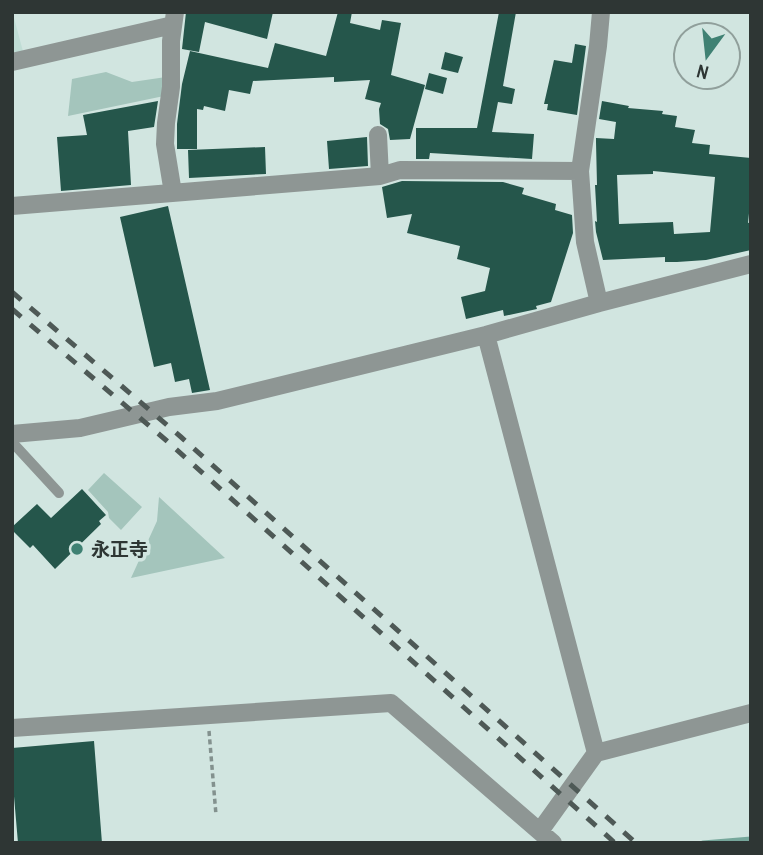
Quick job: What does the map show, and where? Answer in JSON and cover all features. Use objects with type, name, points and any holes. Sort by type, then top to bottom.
[{"type":"street","points":[[599,303],[585,242],[580,171],[601,12]]},
{"type":"street","points":[[12,62],[174,19],[165,144],[173,193]]},
{"type":"street","points":[[378,135],[380,176]]},
{"type":"street","points":[[12,206],[380,176],[400,170],[580,171]]},
{"type":"street","points":[[12,434],[80,428],[169,407],[217,401],[486,335],[751,264]]},
{"type":"street","points":[[486,335],[596,753]]},
{"type":"street","points":[[12,728],[391,703],[546,837],[596,753],[751,713]]},
{"type":"lane","points":[[12,442],[59,494]]},
{"type":"path","points":[[207,715],[215,816]]},
{"type":"shaded area","points":[[12,18],[24,55],[12,58]]},
{"type":"shaded area","points":[[106,72],[132,82],[166,77],[164,96],[68,116],[72,79]]},
{"type":"shaded area","points":[[104,473],[142,507],[121,530],[88,490]]},
{"type":"shaded area","points":[[159,497],[225,558],[131,578],[157,521]]},
{"type":"building","points":[[186,12],[273,12],[267,39],[205,22],[199,52],[182,49]]},
{"type":"building","points":[[338,12],[352,12],[350,23],[380,30],[382,20],[401,23],[391,75],[425,85],[410,139],[390,140],[388,129],[380,124],[381,103],[365,99],[370,80],[334,82],[334,77],[253,81],[250,94],[229,90],[225,111],[204,106],[203,110],[197,109],[197,149],[177,149],[182,84],[190,51],[268,68],[275,43],[326,56]]},
{"type":"building","points":[[499,12],[516,12],[503,86],[515,89],[512,104],[498,102],[492,132],[534,134],[532,159],[430,153],[429,159],[416,159],[416,128],[477,128]]},
{"type":"building","points":[[575,44],[586,46],[577,115],[547,110],[548,104],[544,104],[554,60],[572,63]]},
{"type":"building","points":[[445,52],[463,57],[458,73],[441,69]]},
{"type":"building","points":[[429,73],[447,78],[443,94],[425,89]]},
{"type":"building","points":[[158,101],[154,127],[128,131],[131,185],[61,191],[57,137],[87,135],[83,115]]},
{"type":"building","points":[[602,101],[629,106],[628,108],[663,111],[662,114],[677,116],[675,127],[695,130],[692,143],[710,145],[709,154],[751,158],[748,223],[751,222],[751,250],[706,260],[677,262],[665,262],[665,257],[603,260],[595,221],[597,222],[596,138],[614,139],[616,122],[599,119]],"holes":[[[653,171],[715,177],[710,232],[674,234],[673,222],[619,224],[617,175],[653,174]]]},
{"type":"building","points":[[367,137],[368,166],[329,169],[327,141]]},
{"type":"building","points":[[265,147],[266,174],[189,178],[188,150]]},
{"type":"building","points":[[402,181],[503,182],[524,188],[522,194],[556,204],[555,210],[572,215],[573,233],[551,302],[536,306],[537,309],[504,316],[503,310],[466,319],[461,297],[485,291],[490,268],[457,259],[460,246],[407,233],[412,214],[387,218],[382,187]]},
{"type":"building","points":[[168,206],[210,390],[192,393],[189,379],[175,382],[171,363],[154,367],[120,217]]},
{"type":"building","points":[[82,489],[106,515],[99,521],[101,524],[55,569],[33,545],[30,548],[12,527],[37,504],[51,518]]},
{"type":"building","points":[[94,741],[102,843],[18,843],[12,748]]},
{"type":"waterway","points":[[703,843],[751,839]]},
{"type":"railway","points":[[12,292],[181,437],[636,843]]},
{"type":"railway","points":[[12,309],[167,441],[615,843]]},
{"type":"place","name":"永正寺","points":[[77,549]]}]
